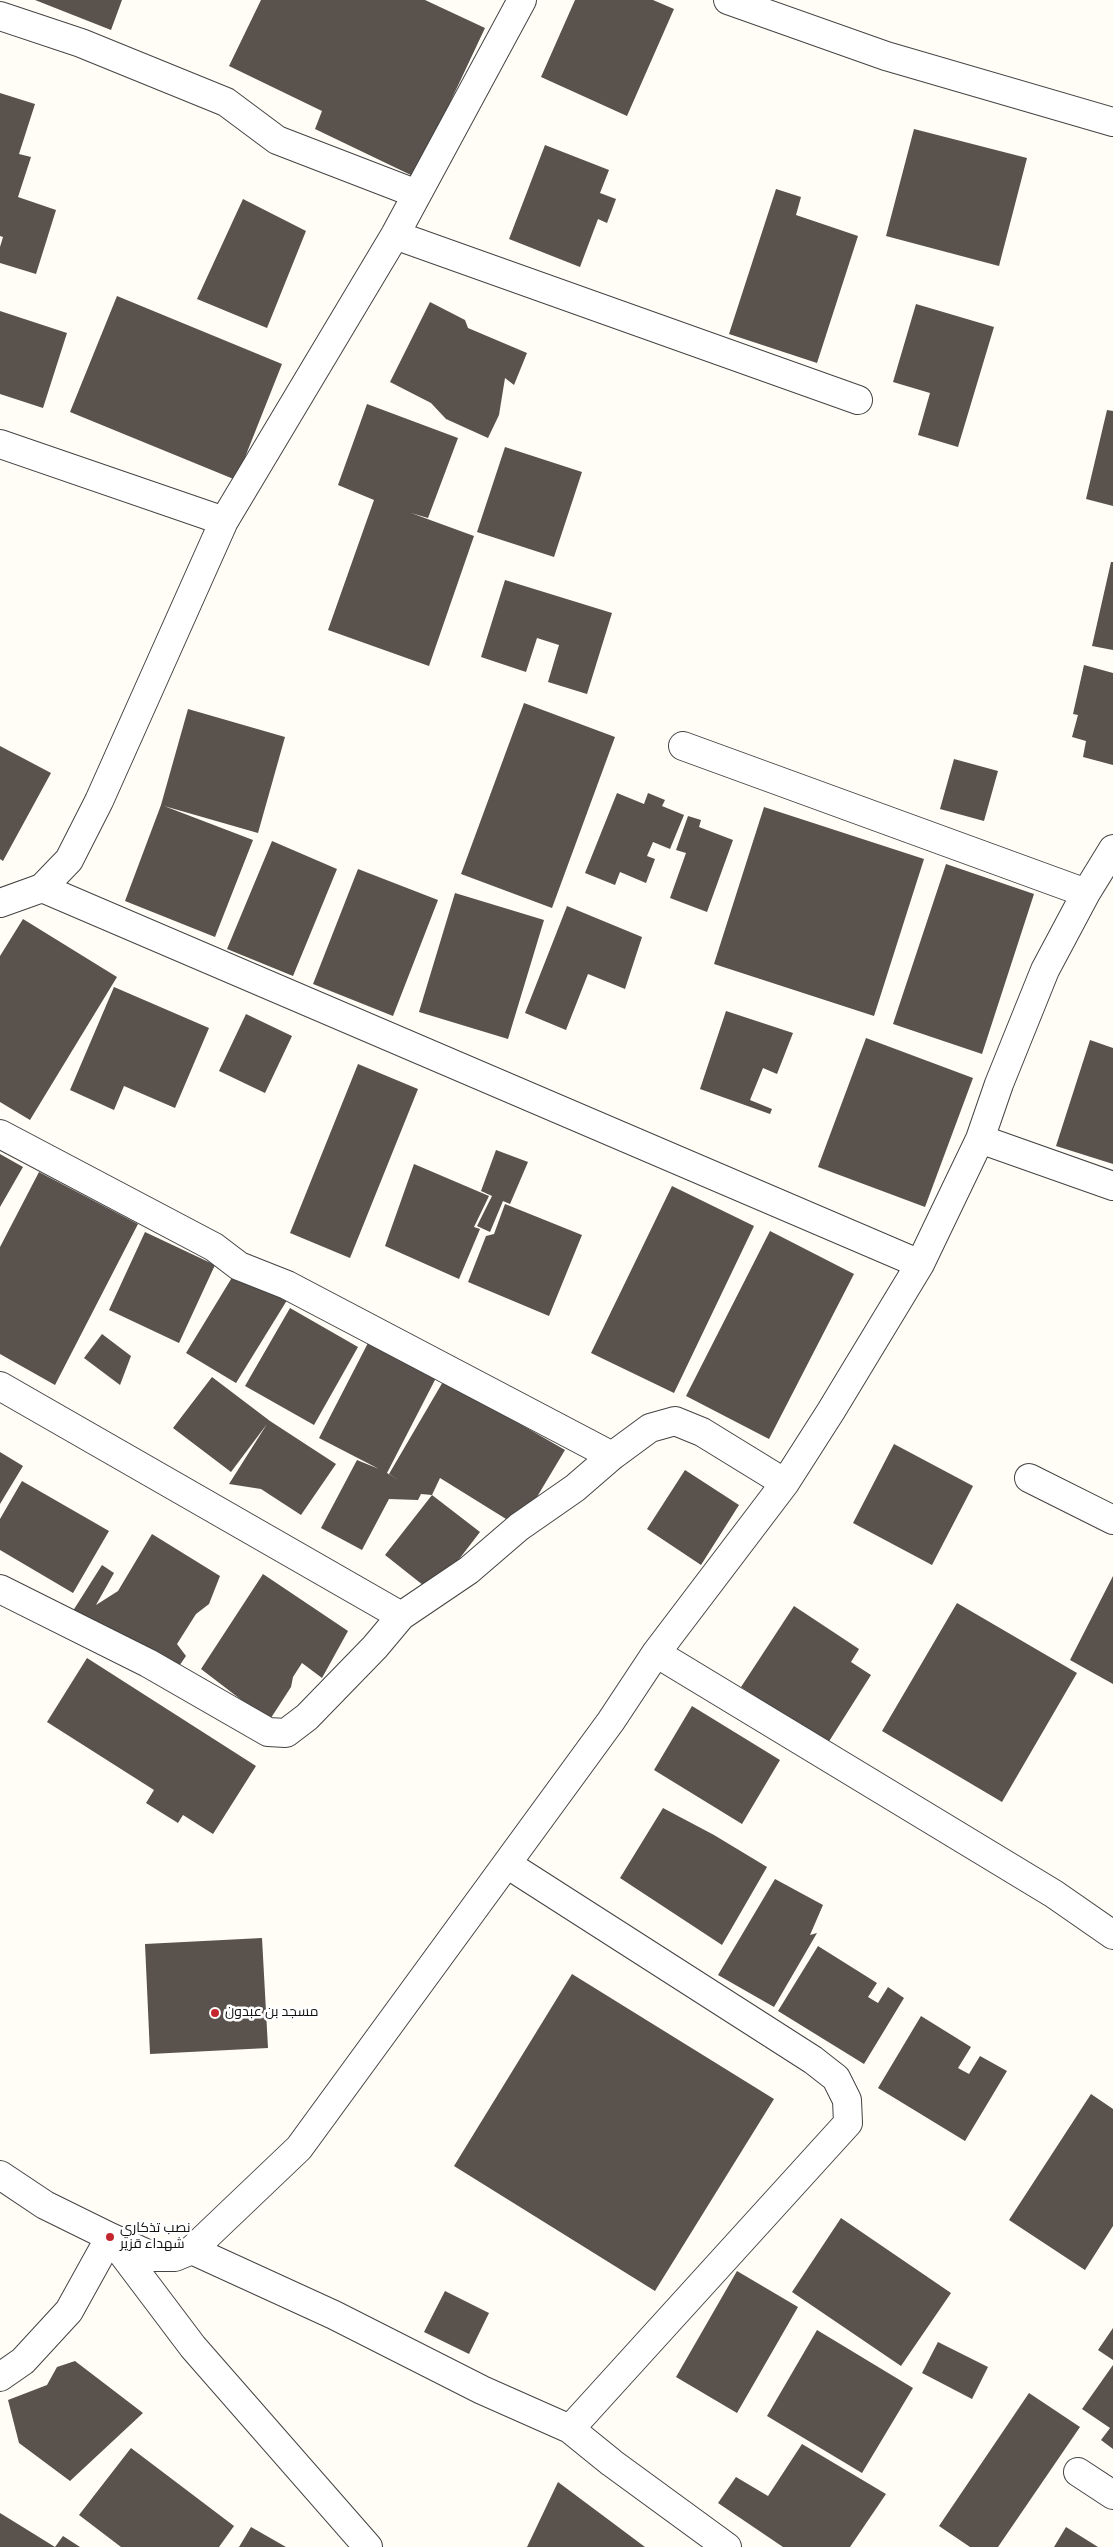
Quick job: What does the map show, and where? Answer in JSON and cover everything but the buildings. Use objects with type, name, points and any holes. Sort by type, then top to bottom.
[{"type":"street","points":[[0,903],[42,888],[69,860],[99,801],[224,520],[395,235],[522,0]]},
{"type":"street","points":[[728,0],[886,56],[1113,122]]},
{"type":"street","points":[[0,16],[81,43],[226,102],[277,140],[417,194]]},
{"type":"street","points":[[395,235],[858,400]]},
{"type":"street","points":[[0,444],[224,520]]},
{"type":"street","points":[[683,746],[1086,893]]},
{"type":"street","points":[[0,2175],[45,2205],[110,2237],[154,2257],[175,2257],[192,2250],[299,2148],[612,1721],[656,1653],[785,1483],[831,1411],[920,1264],[980,1139],[999,1084],[1045,970],[1086,893],[1110,859]]},
{"type":"street","points":[[42,888],[920,1264]]},
{"type":"street","points":[[0,1134],[214,1247],[239,1266],[287,1285],[612,1456]]},
{"type":"street","points":[[980,1139],[1113,1186]]},
{"type":"street","points":[[0,1386],[400,1616]]},
{"type":"street","points":[[0,1589],[148,1663],[268,1732],[286,1733],[307,1716],[375,1647],[400,1616],[469,1570],[519,1527],[575,1488],[612,1456],[650,1428],[675,1421],[702,1432],[785,1483]]},
{"type":"street","points":[[1029,1478],[1113,1520]]},
{"type":"street","points":[[656,1653],[1054,1894],[1113,1935]]},
{"type":"street","points":[[507,1864],[813,2060],[836,2078],[848,2100],[848,2123],[570,2429]]},
{"type":"street","points":[[0,2377],[24,2361],[69,2311],[110,2237]]},
{"type":"street","points":[[110,2237],[193,2347],[368,2547]]},
{"type":"street","points":[[192,2250],[326,2311],[482,2390],[570,2429],[612,2463],[727,2547]]},
{"type":"street","points":[[1078,2472],[1113,2495]]},
{"type":"place","name":"مسجد بن عبدون","points":[[215,2013]]},
{"type":"place","name":"نصب تذكاري شهداء قزير","points":[[110,2237]]}]
